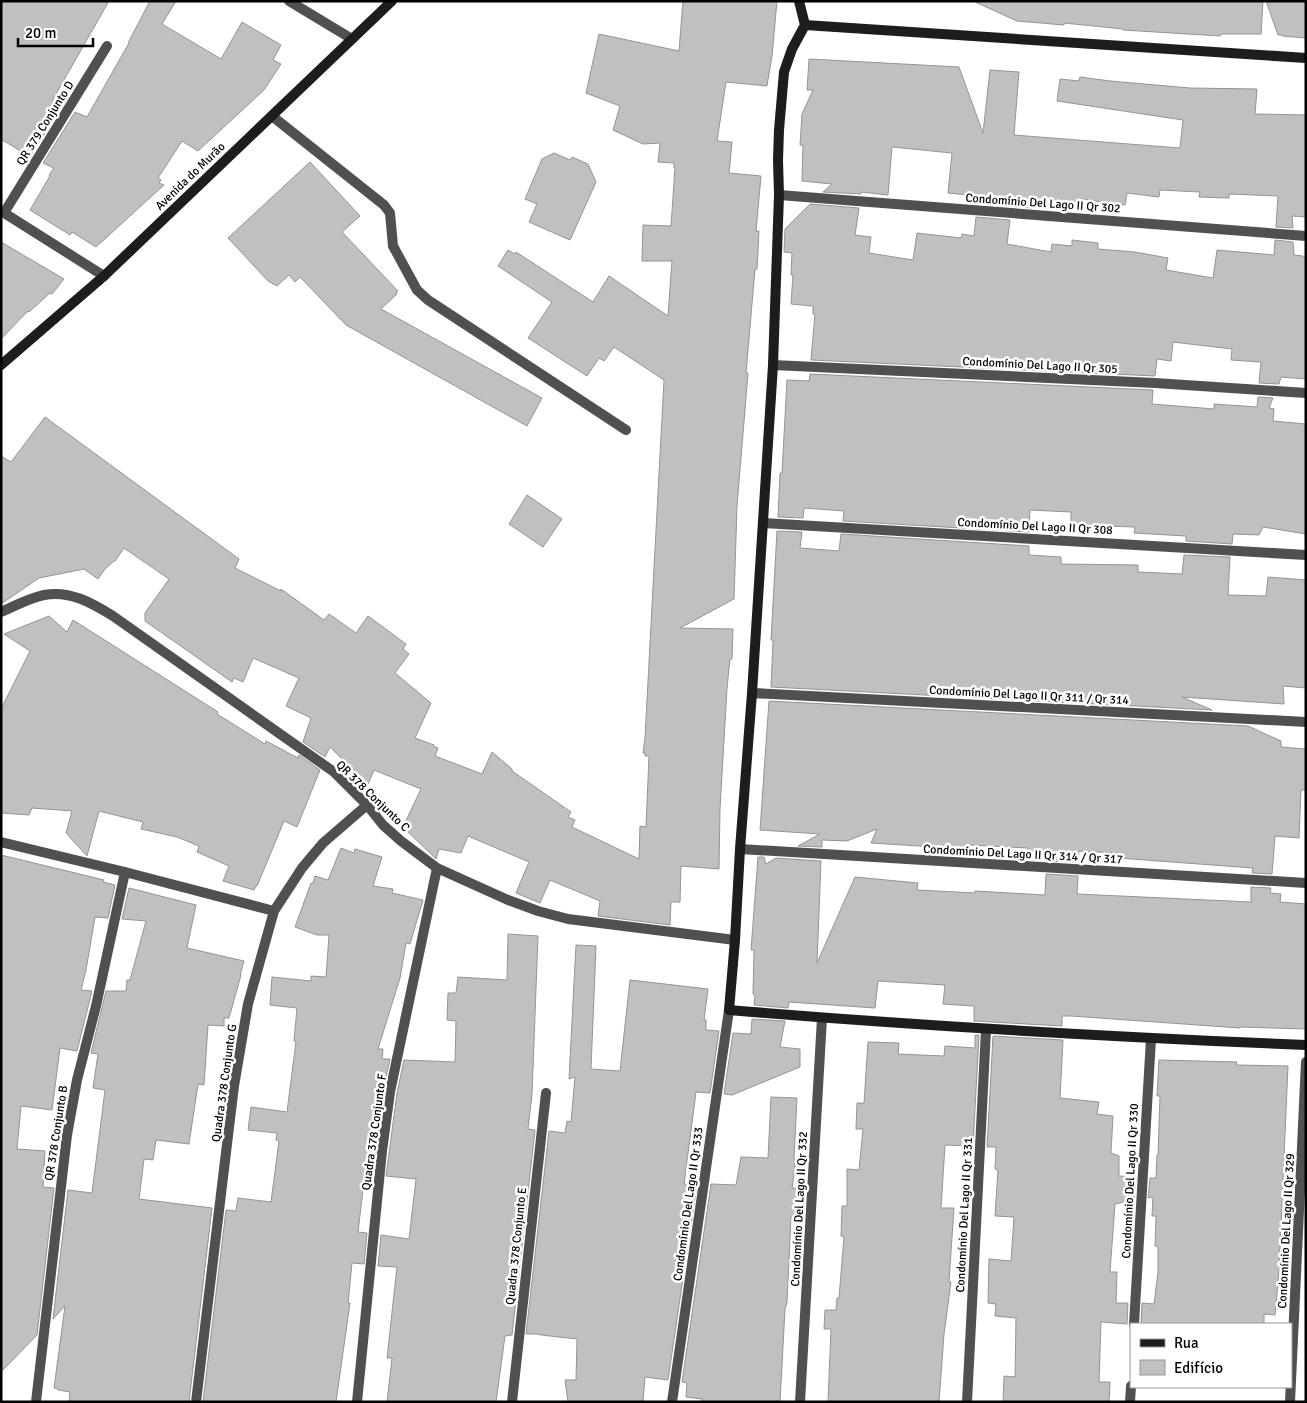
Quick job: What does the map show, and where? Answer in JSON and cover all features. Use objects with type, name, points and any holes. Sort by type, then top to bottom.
[{"type":"street","points":[[289,1],[352,38]]},
{"type":"street","name":"Avenida do Murão","points":[[1,365],[104,276],[392,1]]},
{"type":"street","points":[[799,1],[805,25],[792,49],[784,72],[779,130],[779,196],[773,365],[729,1010],[986,1030],[1306,1045]]},
{"type":"street","points":[[805,25],[1306,58]]},
{"type":"street","name":"QR 379 Conjunto D","points":[[104,276],[3,212],[107,46]]},
{"type":"street","points":[[272,116],[384,205],[390,213],[393,246],[417,290],[428,300],[626,430]]},
{"type":"street","name":"Condomínio Del Lago II Qr 302","points":[[779,196],[1306,236]]},
{"type":"street","name":"Condomínio Del Lago II Qr 305","points":[[773,365],[1155,383],[1306,393]]},
{"type":"street","name":"Condomínio Del Lago II Qr 308","points":[[763,522],[1306,554]]},
{"type":"street","name":"QR 378 Conjunto C","points":[[1,612],[31,599],[57,594],[72,596],[100,608],[334,772],[401,841],[437,868],[538,911],[568,919],[735,940]]},
{"type":"street","name":"Condomínio Del Lago II Qr 311 / Qr 314","points":[[752,693],[1306,722]]},
{"type":"street","name":"Quadra 378 Conjunto G","points":[[196,1402],[234,1086],[248,1004],[274,911],[302,868],[323,843],[367,805]]},
{"type":"street","points":[[1,842],[274,911]]},
{"type":"street","name":"Condomínio Del Lago II Qr 314 / Qr 317","points":[[740,849],[1306,883]]},
{"type":"street","name":"Quadra 378 Conjunto F","points":[[357,1402],[382,1151],[390,1092],[437,868]]},
{"type":"street","name":"QR 378 Conjunto B","points":[[36,1402],[66,1135],[125,872]]},
{"type":"street","name":"Condomínio Del Lago II Qr 333","points":[[672,1402],[729,1010]]},
{"type":"street","name":"Condomínio Del Lago II Qr 332","points":[[800,1402],[822,1018]]},
{"type":"street","name":"Condomínio Del Lago II Qr 331","points":[[967,1402],[986,1030]]},
{"type":"street","name":"Condomínio Del Lago II Qr 330","points":[[1134,1323],[1151,1039]]},
{"type":"street","name":"Condomínio Del Lago II Qr 329","points":[[1292,1360],[1306,1062]]},
{"type":"street","name":"Quadra 378 Conjunto E","points":[[512,1402],[546,1092]]},
{"type":"street","points":[[1130,1402],[1131,1388]]},
{"type":"street","name":"Condomínio Del Lago II Qr 329","points":[[1290,1402],[1291,1388]]},
{"type":"building","points":[[1,1],[109,1],[52,101],[62,106],[30,157],[22,154],[22,152],[1,139]]},
{"type":"building","points":[[150,1],[176,1],[162,24],[221,59],[242,22],[281,45],[273,60],[281,64],[264,90],[198,151],[182,141],[158,178],[161,180],[159,183],[164,185],[96,247],[72,232],[70,235],[30,210],[54,168],[43,163],[75,112],[87,117],[129,43]]},
{"type":"building","points":[[683,1],[777,1],[767,86],[726,82],[717,141],[732,142],[729,173],[761,176],[756,231],[759,231],[757,269],[755,269],[746,373],[748,373],[737,506],[734,599],[680,628],[733,629],[732,659],[730,659],[727,688],[720,809],[719,869],[681,866],[680,902],[671,902],[670,925],[598,916],[600,901],[550,880],[540,903],[516,893],[529,862],[468,836],[461,853],[439,849],[436,859],[403,827],[421,789],[374,770],[368,784],[330,747],[325,757],[303,742],[311,718],[286,706],[299,678],[253,658],[243,682],[234,678],[232,682],[145,621],[145,613],[169,579],[124,548],[98,579],[84,569],[39,578],[1,604],[1,456],[11,462],[45,417],[239,559],[235,568],[281,591],[281,589],[324,620],[329,614],[356,633],[368,616],[406,644],[403,649],[409,654],[395,673],[431,703],[415,738],[438,748],[435,756],[482,774],[492,752],[512,771],[571,812],[568,817],[575,820],[572,827],[639,859],[640,826],[646,827],[649,756],[645,756],[645,753],[643,753],[664,380],[614,347],[604,361],[599,358],[587,376],[528,338],[552,302],[498,266],[508,250],[515,254],[516,252],[593,302],[609,276],[668,316],[672,261],[642,261],[643,225],[671,226],[674,163],[658,162],[660,143],[643,144],[613,130],[620,106],[586,93],[599,34],[679,51]]},
{"type":"building","points":[[973,1],[1263,1],[1261,34],[1221,34],[1220,36],[1017,21]]},
{"type":"building","points":[[1266,1],[1306,1],[1306,38],[1278,35]]},
{"type":"building","points":[[809,59],[959,67],[983,133],[990,70],[1019,72],[1014,135],[1180,148],[1183,120],[1057,101],[1060,79],[1079,81],[1080,77],[1190,88],[1257,89],[1255,114],[1306,115],[1306,217],[1292,216],[1293,228],[1276,227],[1278,196],[1229,194],[1229,198],[1199,197],[1200,192],[1160,190],[1159,197],[1127,193],[1125,205],[1081,199],[1080,208],[1033,201],[1032,208],[977,204],[978,196],[948,193],[952,153],[892,147],[888,195],[861,192],[861,194],[823,192],[832,184],[802,181],[803,145],[800,145],[802,114],[813,90],[807,90]]},
{"type":"building","points":[[554,153],[570,160],[572,157],[588,164],[596,182],[570,240],[529,222],[537,204],[525,199],[542,159]]},
{"type":"building","points":[[310,162],[360,216],[342,232],[398,291],[381,309],[542,398],[527,426],[346,325],[300,277],[295,282],[289,275],[277,286],[268,281],[228,238]]},
{"type":"building","points":[[810,204],[859,208],[855,235],[871,237],[869,253],[913,260],[917,233],[961,238],[962,234],[974,236],[976,217],[1010,220],[1007,244],[1051,252],[1052,244],[1072,246],[1072,240],[1098,243],[1098,249],[1135,252],[1168,258],[1166,270],[1213,278],[1217,250],[1274,255],[1275,240],[1293,242],[1294,255],[1306,257],[1306,379],[1281,377],[1279,384],[1259,383],[1261,362],[1231,360],[1232,349],[1173,342],[1171,361],[1157,359],[1155,376],[811,360],[815,314],[813,314],[813,306],[791,304],[792,253],[784,252],[785,229]]},
{"type":"building","points":[[1,242],[64,279],[52,294],[50,293],[28,311],[1,339]]},
{"type":"building","points":[[810,374],[1153,390],[1152,404],[1214,409],[1214,404],[1257,407],[1258,397],[1273,398],[1269,408],[1274,409],[1273,421],[1306,424],[1306,534],[1263,527],[1259,535],[1233,534],[1232,544],[1186,541],[1186,536],[1134,533],[1135,527],[1071,525],[1071,512],[1030,510],[1029,532],[843,521],[844,511],[804,508],[803,518],[778,517],[787,380],[809,381]]},
{"type":"building","points":[[527,495],[562,519],[543,547],[509,524]]},
{"type":"building","points":[[777,531],[802,532],[800,548],[839,551],[841,534],[1029,546],[1029,555],[1061,557],[1061,564],[1138,565],[1138,572],[1182,574],[1184,555],[1230,557],[1228,595],[1266,596],[1268,577],[1306,580],[1306,688],[1283,686],[1284,704],[1182,697],[1212,710],[771,687],[773,640],[771,640]]},
{"type":"building","points":[[49,616],[67,632],[73,620],[265,744],[266,741],[298,758],[299,755],[320,770],[297,827],[284,821],[254,890],[223,881],[229,866],[197,852],[199,846],[177,837],[141,829],[143,822],[99,811],[87,856],[66,833],[72,811],[32,808],[29,815],[1,813],[1,709],[30,651],[4,634]]},
{"type":"building","points":[[769,701],[1248,726],[1281,741],[1281,747],[1306,749],[1306,790],[1301,790],[1299,838],[1275,836],[1272,874],[1252,873],[1253,868],[1118,858],[1118,853],[1079,851],[1078,862],[1047,861],[1047,855],[1027,854],[1028,848],[969,845],[968,849],[871,843],[877,829],[847,841],[822,840],[822,847],[798,846],[820,834],[760,830]]},
{"type":"building","points":[[341,848],[354,853],[355,849],[382,857],[373,886],[393,889],[392,893],[423,900],[410,944],[406,943],[400,978],[378,1049],[383,1049],[382,1059],[390,1059],[383,1091],[373,1174],[365,1173],[358,1232],[367,1233],[364,1264],[352,1263],[348,1303],[350,1303],[336,1402],[203,1402],[226,1210],[236,1211],[238,1198],[271,1202],[279,1141],[276,1140],[277,1133],[248,1130],[251,1107],[287,1112],[296,1042],[294,1041],[297,1008],[270,1005],[272,977],[311,981],[311,976],[326,977],[329,935],[317,935],[295,927],[315,876],[328,880]]},
{"type":"building","points":[[1,855],[104,880],[103,882],[115,885],[108,918],[95,917],[81,990],[92,991],[77,1051],[60,1048],[52,1110],[21,1106],[17,1149],[45,1151],[43,1187],[54,1188],[37,1335],[1,1372]]},
{"type":"building","points":[[758,857],[764,857],[766,864],[776,858],[821,861],[817,963],[855,877],[918,883],[917,890],[1045,895],[1046,874],[1078,876],[1077,894],[1251,902],[1251,887],[1271,888],[1270,893],[1281,894],[1280,902],[1306,904],[1306,1029],[1240,1028],[1071,1016],[1062,1016],[1062,1026],[974,1021],[974,1006],[943,1004],[945,985],[878,981],[875,1008],[789,1002],[788,1008],[754,1005],[754,950],[751,950]]},
{"type":"building","points":[[129,888],[196,905],[187,948],[244,961],[229,1018],[224,1018],[224,1026],[208,1025],[204,1085],[198,1084],[189,1144],[156,1140],[153,1160],[144,1159],[139,1199],[212,1208],[189,1402],[69,1402],[70,1392],[54,1388],[65,1306],[53,1319],[68,1190],[92,1193],[105,1090],[93,1088],[98,1054],[91,1053],[106,991],[126,991],[127,980],[130,980],[146,921],[122,919]]},
{"type":"building","points":[[508,934],[538,936],[532,1094],[528,1129],[535,1130],[512,1335],[505,1336],[496,1402],[387,1402],[392,1358],[387,1358],[397,1267],[378,1266],[381,1235],[409,1239],[416,1179],[386,1176],[397,1093],[404,1060],[455,1062],[456,1021],[447,1020],[448,993],[456,993],[458,977],[507,980]]},
{"type":"building","points":[[576,945],[596,946],[591,1069],[620,1071],[630,980],[708,989],[704,1020],[706,1020],[706,1030],[719,1031],[710,1093],[696,1092],[684,1184],[697,1184],[668,1380],[645,1377],[643,1402],[568,1402],[565,1380],[576,1380],[577,1339],[526,1334],[549,1131],[565,1133],[567,1121],[571,1122],[575,1077],[569,1079]]},
{"type":"building","points":[[752,1019],[785,1021],[780,1047],[800,1049],[800,1067],[732,1095],[724,1094],[733,1033],[751,1034]]},
{"type":"building","points":[[975,1035],[979,1035],[973,1146],[945,1145],[941,1208],[954,1208],[949,1282],[951,1282],[944,1334],[939,1402],[828,1402],[831,1329],[824,1329],[825,1310],[836,1310],[837,1298],[839,1298],[844,1237],[841,1236],[842,1206],[847,1206],[847,1169],[859,1170],[863,1129],[856,1129],[857,1103],[864,1103],[868,1042],[899,1043],[898,1054],[944,1056],[945,1046],[975,1048]]},
{"type":"building","points":[[993,1036],[1063,1040],[1060,1098],[1099,1102],[1097,1114],[1113,1116],[1111,1153],[1119,1156],[1119,1176],[1136,1177],[1134,1200],[1115,1204],[1110,1272],[1117,1272],[1116,1303],[1128,1303],[1127,1324],[1101,1322],[1099,1382],[1110,1382],[1109,1402],[1003,1402],[1004,1376],[1015,1377],[1016,1318],[995,1316],[996,1304],[988,1303],[989,1259],[1011,1261],[1014,1217],[995,1216],[998,1170],[995,1169],[996,1147],[987,1147]]},
{"type":"building","points":[[1159,1060],[1237,1062],[1236,1065],[1288,1066],[1279,1271],[1275,1315],[1264,1314],[1264,1323],[1141,1323],[1142,1303],[1154,1304],[1158,1272],[1158,1247],[1155,1246],[1156,1216],[1152,1216],[1153,1197],[1148,1198],[1150,1178],[1156,1178],[1160,1096],[1157,1096]]},
{"type":"building","points":[[771,1097],[797,1098],[795,1167],[792,1188],[797,1188],[796,1207],[795,1218],[791,1217],[780,1402],[702,1402],[702,1399],[686,1397],[687,1383],[682,1382],[711,1184],[736,1185],[741,1157],[768,1158]]}]
